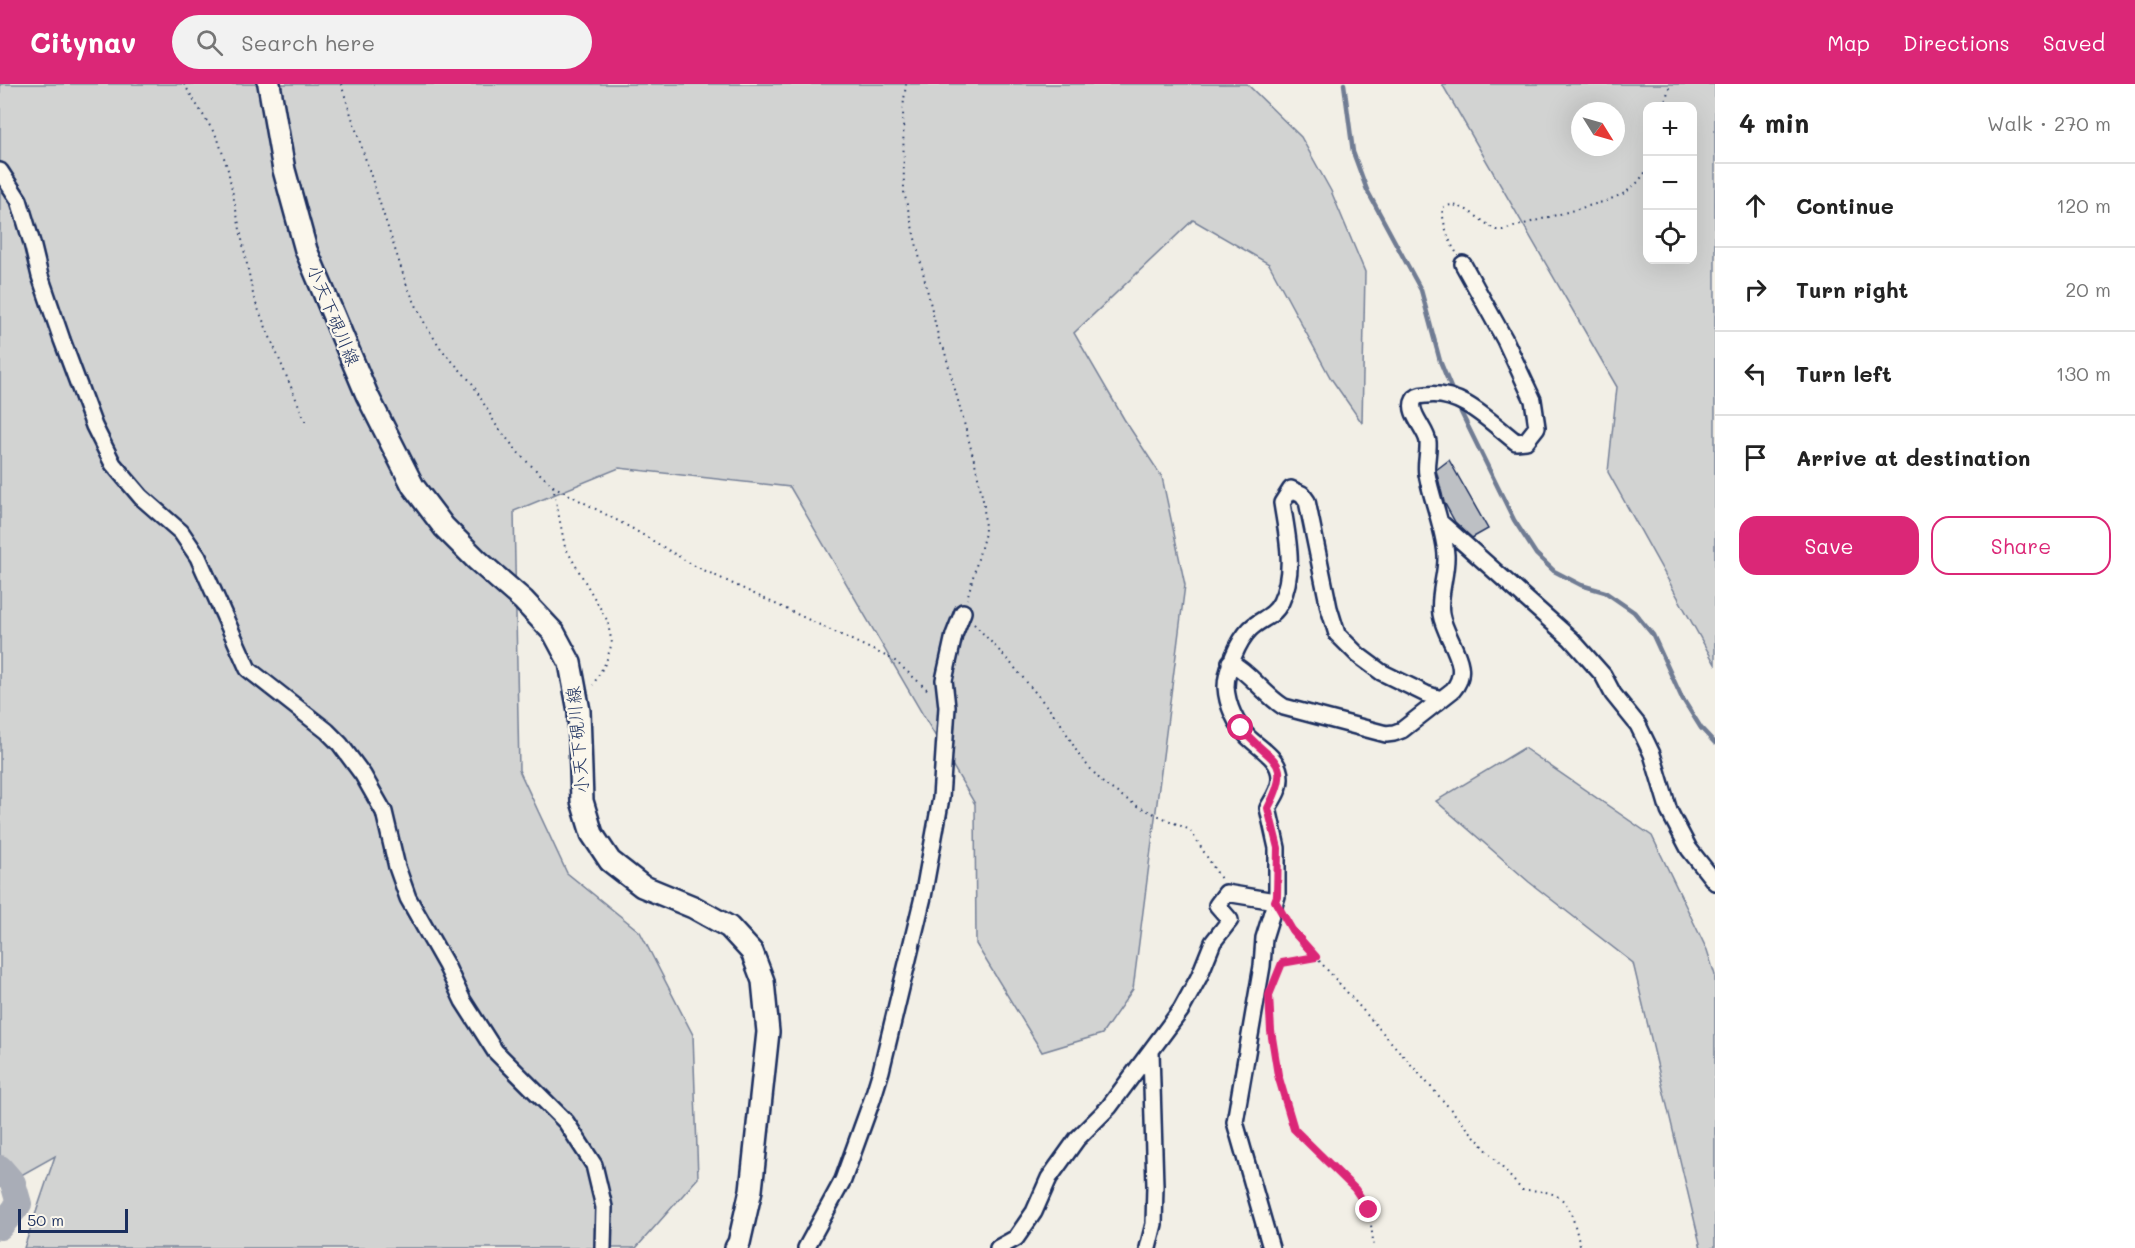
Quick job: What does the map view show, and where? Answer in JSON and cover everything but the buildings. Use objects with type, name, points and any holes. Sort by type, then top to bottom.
[{"type":"main road","name":"小天下硯川線","points":[[269,84],[284,170],[306,249],[368,395],[413,486],[444,527],[477,560],[524,600],[554,633],[570,663],[579,711],[582,801],[592,834],[610,861],[642,885],[693,907],[729,927],[752,952],[763,981],[768,1032],[751,1190],[736,1248]]},
{"type":"street","points":[[0,171],[19,200],[40,276],[62,340],[94,426],[113,464],[141,497],[181,532],[198,557],[248,669],[327,731],[340,744],[363,775],[384,812],[397,867],[408,898],[446,965],[463,1001],[495,1052],[566,1122],[594,1165],[604,1207],[603,1248]]},
{"type":"street","points":[[1230,662],[1241,668],[1284,707],[1386,734],[1402,730],[1454,690],[1460,682],[1462,675],[1455,649],[1443,624],[1440,611],[1446,554],[1426,472],[1428,440],[1416,417],[1414,400],[1418,396],[1429,394],[1450,395],[1463,402],[1516,442],[1526,441],[1537,427],[1533,400],[1505,340],[1463,264]]},
{"type":"street","points":[[1271,1248],[1235,1122],[1262,966],[1264,938],[1277,896],[1278,848],[1268,808],[1278,789],[1280,772],[1277,764],[1247,736],[1234,717],[1228,702],[1226,686],[1230,662],[1250,628],[1272,616],[1281,602],[1289,576],[1290,559],[1282,502],[1292,489],[1302,494],[1307,501],[1336,634],[1358,655],[1381,672],[1441,699]]},
{"type":"street","points":[[1440,522],[1571,639],[1604,675],[1613,694],[1638,725],[1652,754],[1669,812],[1689,849],[1715,882]]},
{"type":"street","points":[[806,1248],[843,1180],[881,1071],[923,897],[942,798],[947,707],[944,680],[954,635],[963,612]]},
{"type":"street","points":[[998,1248],[1016,1238],[1034,1212],[1049,1178],[1077,1139],[1109,1107],[1181,1010],[1214,942],[1230,920],[1217,905],[1226,893],[1275,901]]},
{"type":"street","points":[[1148,1248],[1154,1224],[1155,1186],[1151,1052]]},
{"type":"path","points":[[184,84],[218,139],[228,171],[254,299],[308,424]]},
{"type":"path","points":[[341,84],[407,286],[426,326],[442,350],[472,383],[496,425],[521,456],[553,486],[633,529],[693,565],[894,660],[947,707]]},
{"type":"path","points":[[906,84],[903,108],[904,192],[940,344],[947,359],[984,505],[985,533],[963,612],[1060,722],[1080,757],[1104,784],[1137,806],[1190,830],[1222,881],[1226,893]]},
{"type":"path","points":[[1665,102],[1670,84]]},
{"type":"path","points":[[1463,264],[1451,245],[1443,217],[1442,208],[1448,205],[1456,205],[1496,230],[1503,230],[1606,201],[1625,193],[1643,175]]},
{"type":"path","points":[[553,486],[565,547],[607,620],[612,644],[606,662],[579,711]]},
{"type":"path","points":[[1275,901],[1292,930],[1522,1190],[1555,1194],[1568,1203],[1581,1248]]},
{"type":"path","points":[[1273,984],[1282,963],[1316,957]]},
{"type":"path","points":[[1270,1007],[1278,1075],[1294,1129],[1355,1189],[1369,1210],[1374,1248]]},
{"type":"shaded area","points":[[0,84],[1247,84],[1301,137],[1331,191],[1365,272],[1362,423],[1330,377],[1269,264],[1193,220],[1074,333],[1124,419],[1162,477],[1185,585],[1133,989],[1102,1034],[1042,1052],[976,944],[975,804],[790,487],[619,468],[514,511],[519,770],[567,873],[640,932],[693,1035],[698,1178],[636,1248],[24,1248],[55,1156],[0,1187]]},
{"type":"shaded area","points":[[1442,84],[1715,84],[1715,664],[1608,472],[1617,387]]},
{"type":"shaded area","points":[[1524,748],[1652,836],[1707,950],[1715,975],[1715,1248],[1701,1248],[1633,963],[1529,882],[1436,801]]},
{"type":"waterway","points":[[1344,84],[1353,152],[1367,190],[1421,290],[1440,361],[1454,395]]},
{"type":"waterway","points":[[1458,406],[1514,520],[1536,554],[1554,571],[1581,585],[1605,592],[1634,612],[1653,635],[1681,696],[1701,728],[1715,743]]},
{"type":"waterway","points":[[0,1168],[13,1183],[19,1204],[0,1227]]},
{"type":"route","points":[[1241,728],[1271,757],[1280,772],[1278,789],[1268,808],[1278,848],[1275,901],[1292,930],[1316,957],[1282,963],[1269,995],[1271,1031],[1278,1075],[1294,1129],[1355,1189],[1369,1210]]}]
